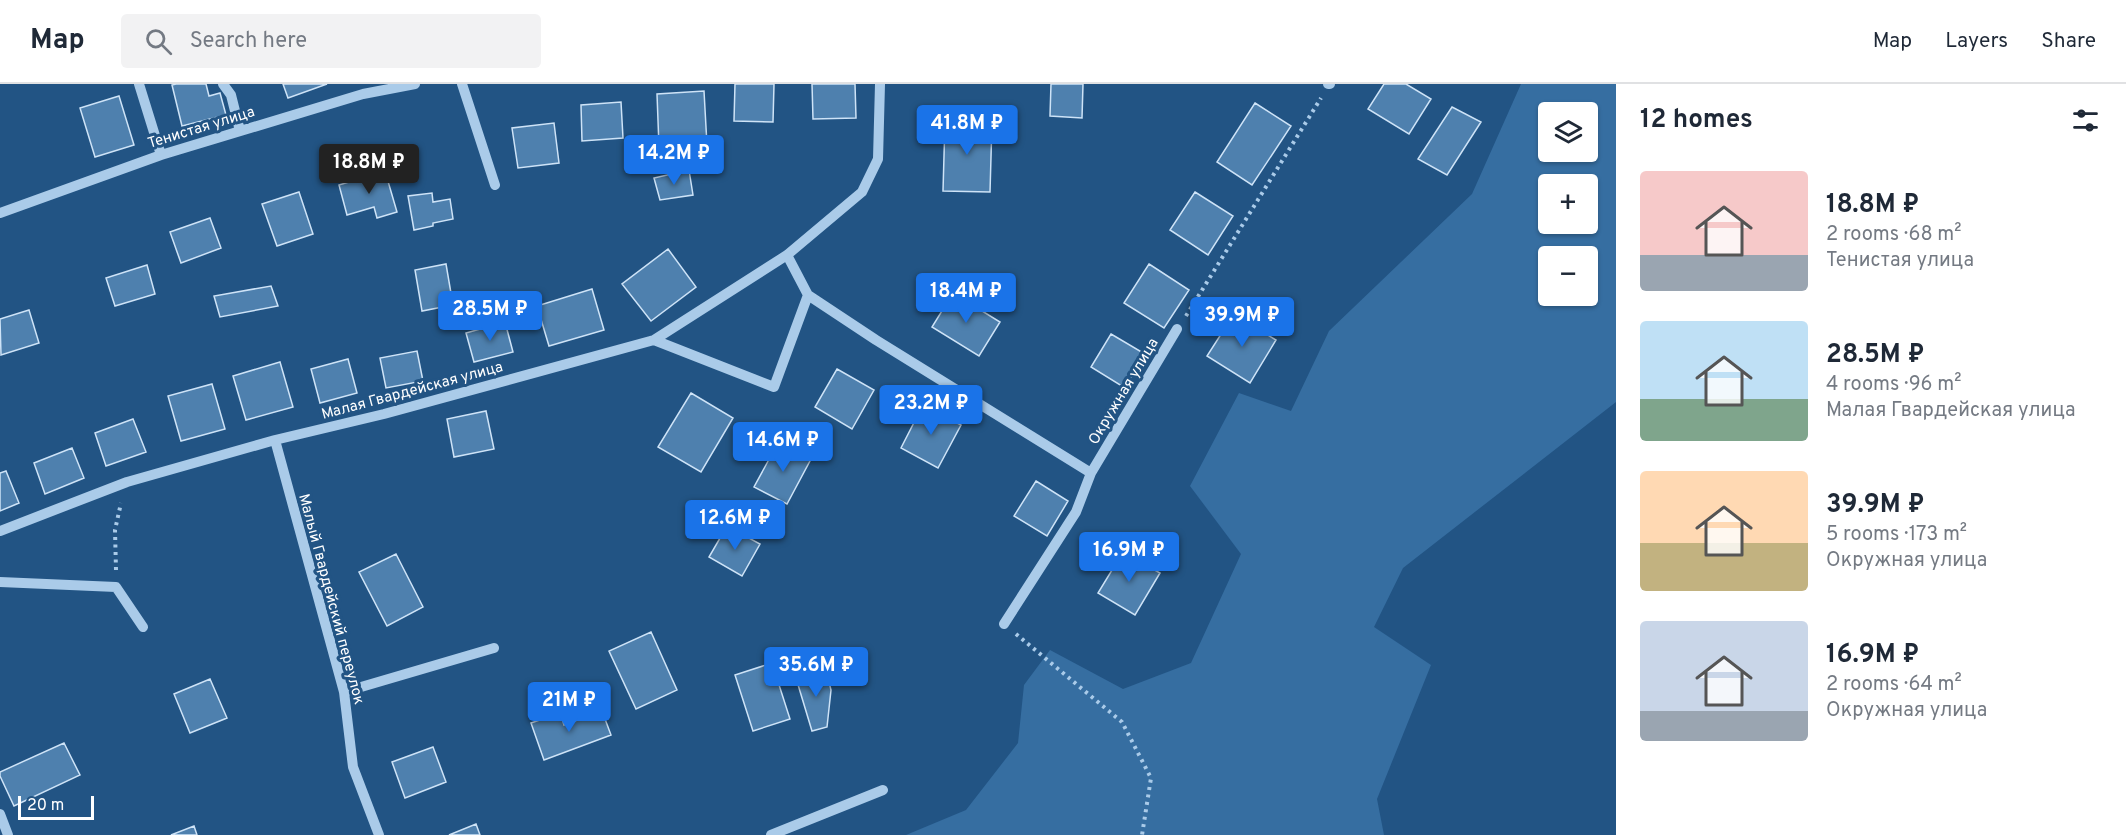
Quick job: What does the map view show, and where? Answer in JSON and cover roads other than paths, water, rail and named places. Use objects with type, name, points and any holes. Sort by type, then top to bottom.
[{"type":"street","points":[[138,84],[161,155]]},
{"type":"street","points":[[223,84],[231,95],[240,131]]},
{"type":"street","name":"Тенистая улица","points":[[0,213],[161,155],[363,94],[415,84]]},
{"type":"street","points":[[462,84],[495,185]]},
{"type":"street","name":"Малая Гвардейская улица","points":[[0,531],[127,482],[275,440],[384,414],[654,340],[787,255],[862,192],[879,159],[880,84]]},
{"type":"street","points":[[787,255],[808,295],[885,346],[1091,473]]},
{"type":"street","points":[[654,340],[774,387],[808,295]]},
{"type":"street","name":"Окружная улица","points":[[1004,624],[1076,512],[1091,473],[1177,329]]},
{"type":"street","name":"Малый Гвардейский переулок","points":[[275,440],[344,692],[353,767],[379,835]]},
{"type":"street","points":[[0,582],[116,587],[143,627]]},
{"type":"street","points":[[344,692],[494,648]]},
{"type":"street","points":[[771,835],[883,790]]},
{"type":"street","points":[[0,814],[8,835]]}]
